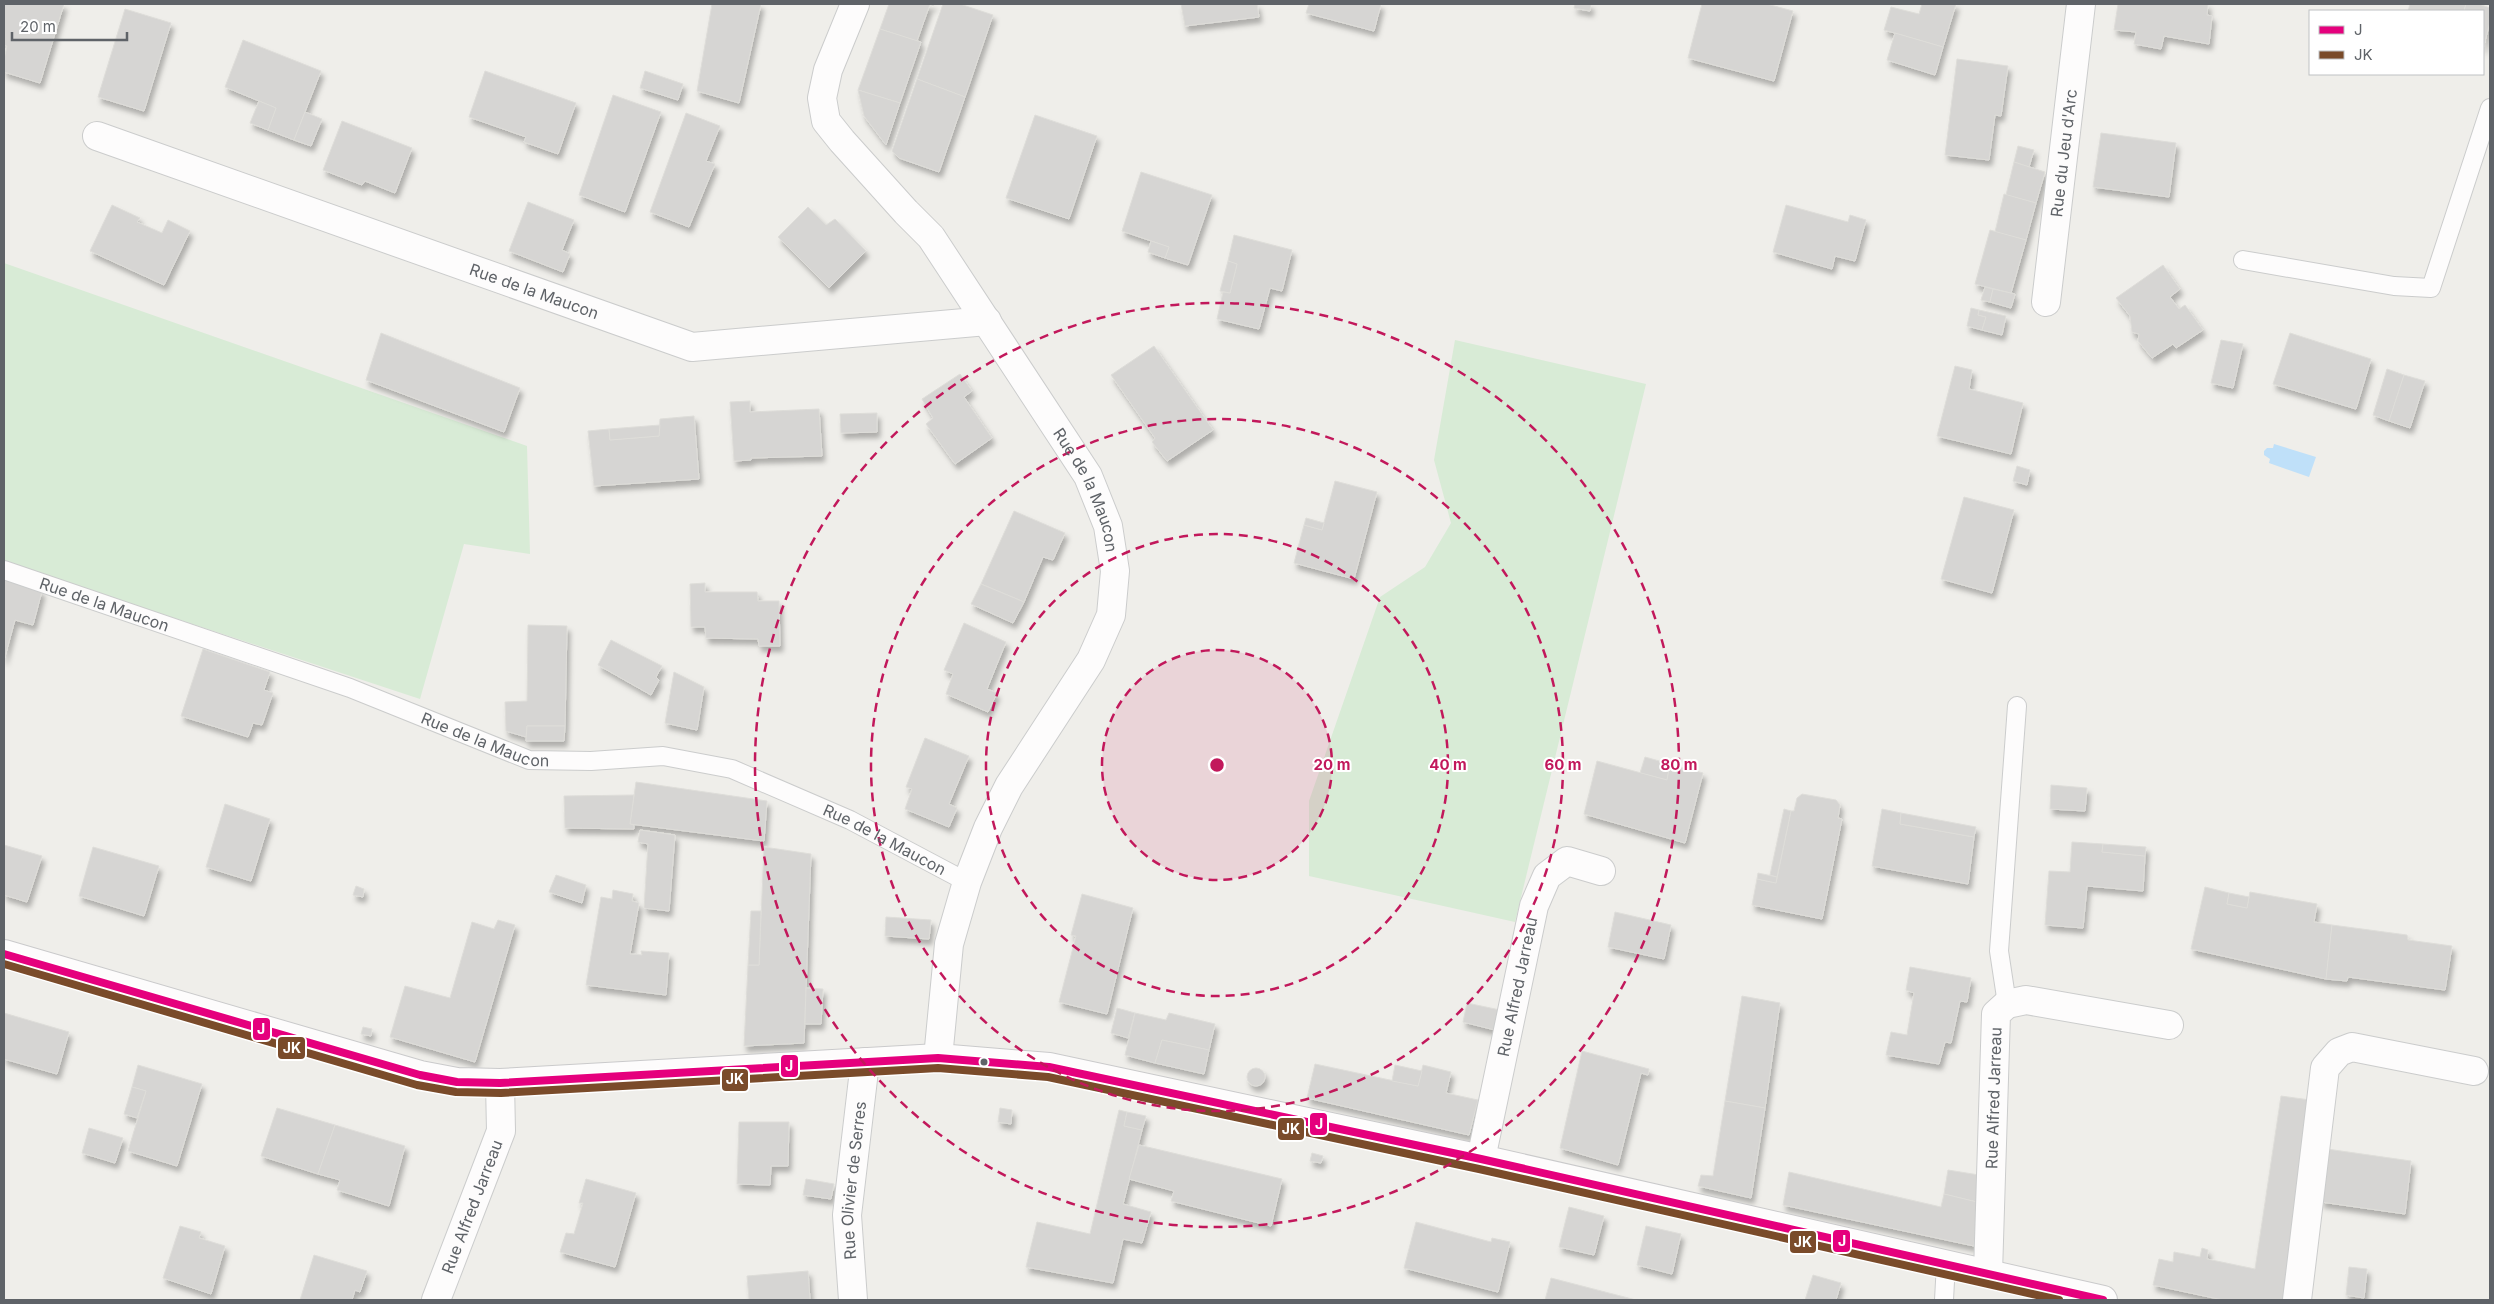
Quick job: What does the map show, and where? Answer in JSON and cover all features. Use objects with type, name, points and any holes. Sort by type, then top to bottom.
[{"type":"street","name":"Rue de la Maucon","points":[[855,4],[828,70],[822,98],[826,121],[854,155],[931,237],[1088,476],[1108,526],[1115,571],[1111,615],[1091,660],[1009,786],[988,828],[967,882],[949,944],[938,1058]]},
{"type":"street","name":"Rue du Jeu d'Arc","points":[[2046,302],[2081,4]]},
{"type":"street","name":"Rue de la Maucon","points":[[97,136],[692,347],[987,321]]},
{"type":"street","name":"Rue Alfred Jarreau","points":[[1481,1159],[1534,906],[1547,876],[1567,861],[1601,871]]},
{"type":"street","points":[[4,954],[420,1075],[457,1082],[500,1083],[938,1058],[1049,1067],[1481,1159],[2103,1300]]},
{"type":"street","points":[[2007,1004],[2026,1000],[2169,1025]]},
{"type":"street","name":"Rue Alfred Jarreau","points":[[1988,1273],[1996,1014],[2007,1004]]},
{"type":"street","points":[[2297,1300],[2325,1068],[2339,1052],[2352,1047],[2474,1071]]},
{"type":"street","name":"Rue Olivier de Serres","points":[[853,1300],[847,1215],[865,1062]]},
{"type":"street","name":"Rue Alfred Jarreau","points":[[436,1300],[501,1131],[500,1083]]},
{"type":"lane","points":[[2243,260],[2394,286],[2431,288],[2490,108]]},
{"type":"lane","name":"Rue de la Maucon","points":[[4,570],[350,688],[529,760],[591,761],[663,756],[732,769],[850,820],[967,882]]},
{"type":"lane","points":[[2007,1004],[1999,951],[2017,706]]},
{"type":"lane","points":[[1944,1300],[1946,1263]]},
{"type":"green space","points":[[4,263],[527,446],[530,554],[464,544],[420,699],[4,562]]},
{"type":"green space","points":[[1455,340],[1646,384],[1515,922],[1309,876],[1309,801],[1380,597],[1425,567],[1451,523],[1434,460]]},
{"type":"water","points":[[2274,444],[2316,457],[2309,477],[2269,463],[2270,459],[2264,455],[2264,451],[2267,448],[2273,448]]},
{"type":"building","points":[[4,4],[64,4],[40,83],[4,72],[7,46],[4,45]]},
{"type":"building","points":[[712,4],[761,4],[739,103],[697,91]]},
{"type":"building","points":[[889,4],[930,4],[917,41],[880,29]]},
{"type":"building","points":[[943,4],[960,4],[993,15],[965,97],[917,79]]},
{"type":"building","points":[[1181,4],[1257,4],[1259,17],[1185,26]]},
{"type":"building","points":[[1309,4],[1381,4],[1374,31],[1306,13]]},
{"type":"building","points":[[1575,4],[1591,4],[1590,11],[1574,8]]},
{"type":"building","points":[[1702,4],[1767,4],[1793,11],[1774,81],[1688,58]]},
{"type":"building","points":[[1922,4],[1956,4],[1943,47],[1884,30],[1891,7],[1919,14]]},
{"type":"building","points":[[2118,4],[2208,4],[2207,15],[2212,16],[2209,44],[2164,36],[2161,49],[2134,44],[2136,32],[2114,30]]},
{"type":"building","points":[[2410,4],[2466,4],[2464,10],[2408,10]]},
{"type":"building","points":[[2466,4],[2479,4],[2490,8],[2490,22],[2484,45],[2484,10],[2464,10]]},
{"type":"building","points":[[125,9],[171,23],[144,111],[98,97]]},
{"type":"building","points":[[880,29],[921,42],[900,103],[858,90]]},
{"type":"building","points":[[1895,33],[1943,47],[1935,75],[1887,60]]},
{"type":"building","points":[[243,40],[321,71],[294,140],[268,130],[276,108],[225,87]]},
{"type":"building","points":[[1957,59],[2008,66],[2001,116],[1995,115],[1989,160],[1945,155]]},
{"type":"building","points":[[485,71],[576,103],[558,154],[524,142],[526,137],[469,117]]},
{"type":"building","points":[[645,71],[683,84],[678,100],[640,88]]},
{"type":"building","points":[[917,79],[965,97],[939,172],[899,158],[892,151]]},
{"type":"building","points":[[858,90],[900,103],[886,145],[864,116]]},
{"type":"building","points":[[613,95],[661,112],[625,212],[579,195]]},
{"type":"building","points":[[259,101],[276,108],[268,130],[250,123]]},
{"type":"building","points":[[305,112],[322,119],[311,146],[294,140]]},
{"type":"building","points":[[686,113],[720,126],[706,161],[715,164],[689,227],[650,212]]},
{"type":"building","points":[[1035,115],[1097,136],[1069,219],[1006,198]]},
{"type":"building","points":[[342,121],[412,148],[395,193],[365,181],[362,185],[323,170]]},
{"type":"building","points":[[2101,133],[2176,143],[2169,197],[2093,187]]},
{"type":"building","points":[[2018,146],[2034,150],[2029,167],[2014,162]]},
{"type":"building","points":[[2014,162],[2045,172],[2036,203],[2006,195]]},
{"type":"building","points":[[1141,172],[1212,195],[1188,265],[1165,258],[1169,247],[1122,231]]},
{"type":"building","points":[[2004,194],[2036,203],[2026,240],[1995,232]]},
{"type":"building","points":[[528,202],[574,220],[562,250],[570,254],[563,272],[509,251]]},
{"type":"building","points":[[112,205],[140,218],[137,222],[162,233],[168,220],[190,231],[164,285],[90,251]]},
{"type":"building","points":[[1786,205],[1848,222],[1850,215],[1866,220],[1855,261],[1835,256],[1832,269],[1773,252]]},
{"type":"building","points":[[808,207],[826,225],[835,219],[866,251],[829,288],[778,237]]},
{"type":"building","points":[[1990,230],[2026,240],[2011,293],[1975,284]]},
{"type":"building","points":[[1234,235],[1292,250],[1282,291],[1270,288],[1259,329],[1217,319],[1223,292],[1230,293],[1237,264],[1228,261]]},
{"type":"building","points":[[1151,241],[1169,247],[1165,258],[1148,252]]},
{"type":"building","points":[[1228,261],[1237,264],[1230,293],[1220,291]]},
{"type":"building","points":[[2163,265],[2180,289],[2170,297],[2179,309],[2185,305],[2203,330],[2176,348],[2173,344],[2152,358],[2138,341],[2139,334],[2132,332],[2130,316],[2116,298]]},
{"type":"building","points":[[1985,287],[1993,289],[1990,302],[1981,300]]},
{"type":"building","points":[[1993,289],[2015,294],[2011,308],[1990,302]]},
{"type":"building","points":[[1971,308],[1979,310],[1978,315],[1986,317],[1982,330],[1967,326]]},
{"type":"building","points":[[1979,310],[2006,316],[2002,335],[1982,330],[1986,317],[1978,315]]},
{"type":"building","points":[[381,333],[520,388],[504,432],[366,380]]},
{"type":"building","points":[[2290,333],[2371,359],[2356,409],[2273,384]]},
{"type":"building","points":[[2221,340],[2243,344],[2233,388],[2211,383]]},
{"type":"building","points":[[1154,346],[1213,430],[1167,461],[1152,442],[1155,438],[1111,375]]},
{"type":"building","points":[[1955,366],[1972,370],[1969,389],[2023,403],[2011,454],[1937,436]]},
{"type":"building","points":[[2387,369],[2404,375],[2389,421],[2373,415]]},
{"type":"building","points":[[960,374],[972,391],[964,397],[992,438],[955,464],[926,424],[933,418],[922,399]]},
{"type":"building","points":[[2404,375],[2425,381],[2410,428],[2389,421]]},
{"type":"building","points":[[750,401],[750,412],[819,409],[822,456],[751,458],[751,460],[734,461],[730,402]]},
{"type":"building","points":[[877,413],[877,432],[841,433],[840,414]]},
{"type":"building","points":[[694,416],[699,479],[594,486],[588,431],[609,429],[610,440],[659,436],[660,419]]},
{"type":"building","points":[[660,425],[659,436],[610,440],[609,429]]},
{"type":"building","points":[[2017,466],[2030,470],[2027,485],[2013,481]]},
{"type":"building","points":[[1335,481],[1377,492],[1354,579],[1294,563],[1304,525],[1322,530]]},
{"type":"building","points":[[1964,497],[2014,510],[1992,593],[1941,579]]},
{"type":"building","points":[[1014,511],[1065,533],[1053,560],[1043,557],[1024,602],[981,584]]},
{"type":"building","points":[[1306,518],[1324,523],[1322,530],[1304,525]]},
{"type":"building","points":[[4,579],[42,591],[33,625],[15,620],[4,660]]},
{"type":"building","points":[[705,583],[705,592],[757,592],[758,601],[779,601],[780,646],[759,646],[758,639],[706,638],[705,627],[691,627],[690,584]]},
{"type":"building","points":[[981,584],[1024,602],[1013,623],[971,604]]},
{"type":"building","points":[[964,623],[1006,642],[987,689],[997,693],[988,712],[946,694],[953,674],[944,670]]},
{"type":"building","points":[[528,625],[567,626],[565,726],[527,726],[526,737],[506,731],[505,702],[527,701]]},
{"type":"building","points":[[611,640],[662,666],[656,677],[659,680],[651,695],[598,665]]},
{"type":"building","points":[[203,649],[270,672],[264,690],[273,693],[262,725],[253,723],[248,737],[181,716]]},
{"type":"building","points":[[674,672],[704,687],[697,730],[665,723]]},
{"type":"building","points":[[527,726],[565,726],[564,741],[526,741]]},
{"type":"building","points":[[925,738],[969,756],[949,804],[957,808],[949,827],[905,809],[912,789],[906,787]]},
{"type":"building","points":[[1645,757],[1670,764],[1667,780],[1640,773]]},
{"type":"building","points":[[1597,761],[1667,780],[1670,764],[1703,773],[1685,843],[1584,814]]},
{"type":"building","points":[[636,782],[767,801],[764,841],[630,824]]},
{"type":"building","points":[[2051,785],[2087,788],[2085,811],[2050,809]]},
{"type":"building","points":[[1802,794],[1836,800],[1840,805],[1838,818],[1842,819],[1822,919],[1752,905],[1757,879],[1776,883],[1791,811],[1794,811],[1797,798]]},
{"type":"building","points":[[634,795],[630,824],[634,825],[634,829],[565,828],[564,796]]},
{"type":"building","points":[[225,804],[270,819],[251,881],[206,867]]},
{"type":"building","points":[[1784,809],[1791,811],[1777,877],[1770,875]]},
{"type":"building","points":[[1882,809],[1901,813],[1900,824],[1974,837],[1968,884],[1872,866]]},
{"type":"building","points":[[1901,813],[1976,827],[1974,837],[1900,824]]},
{"type":"building","points":[[640,830],[675,835],[669,911],[644,908],[648,844],[638,842]]},
{"type":"building","points":[[2072,842],[2103,844],[2102,852],[2145,856],[2143,891],[2087,886],[2083,928],[2045,925],[2049,871],[2070,872]]},
{"type":"building","points":[[2103,844],[2146,847],[2145,856],[2102,852]]},
{"type":"building","points":[[4,845],[42,856],[27,902],[4,895]]},
{"type":"building","points":[[93,847],[159,866],[144,916],[79,896]]},
{"type":"building","points":[[764,847],[811,854],[804,1043],[744,1046],[748,965],[759,965]]},
{"type":"building","points":[[1758,873],[1777,877],[1776,883],[1757,879]]},
{"type":"building","points":[[556,875],[586,885],[582,903],[549,892]]},
{"type":"building","points":[[356,886],[364,889],[363,897],[353,895]]},
{"type":"building","points":[[2205,887],[2229,893],[2227,904],[2247,908],[2250,892],[2317,904],[2314,922],[2332,925],[2326,979],[2191,949]]},
{"type":"building","points":[[613,890],[633,894],[632,901],[639,903],[630,954],[642,955],[641,951],[669,953],[666,995],[586,985],[601,897],[612,899]]},
{"type":"building","points":[[2229,893],[2249,897],[2247,908],[2227,904]]},
{"type":"building","points":[[1082,894],[1133,908],[1107,1014],[1059,1002],[1076,936],[1071,935]]},
{"type":"building","points":[[751,911],[761,911],[759,965],[748,965]]},
{"type":"building","points":[[1615,912],[1671,925],[1664,959],[1608,947]]},
{"type":"building","points":[[886,917],[931,920],[929,939],[885,936]]},
{"type":"building","points":[[498,920],[515,925],[475,1062],[390,1037],[405,986],[450,998],[472,922],[494,929]]},
{"type":"building","points":[[2332,925],[2407,935],[2408,940],[2452,946],[2445,990],[2348,977],[2347,981],[2326,979]]},
{"type":"building","points":[[1910,967],[1971,978],[1967,1002],[1960,1001],[1951,1043],[1945,1042],[1939,1064],[1886,1055],[1891,1032],[1907,1035],[1914,993],[1906,990]]},
{"type":"building","points":[[806,988],[823,989],[821,1024],[805,1024]]},
{"type":"building","points":[[1742,996],[1780,1003],[1765,1108],[1725,1101]]},
{"type":"building","points":[[1467,1003],[1500,1010],[1495,1030],[1463,1022]]},
{"type":"building","points":[[1117,1008],[1135,1013],[1128,1038],[1111,1033]]},
{"type":"building","points":[[4,1013],[69,1032],[57,1074],[4,1059]]},
{"type":"building","points":[[1135,1013],[1166,1020],[1169,1013],[1215,1024],[1209,1050],[1162,1040],[1155,1063],[1125,1055]]},
{"type":"building","points":[[363,1027],[372,1029],[371,1036],[361,1034]]},
{"type":"building","points":[[1162,1040],[1209,1050],[1204,1074],[1155,1063]]},
{"type":"building","points":[[1582,1051],[1649,1069],[1648,1075],[1641,1073],[1618,1165],[1560,1148]]},
{"type":"building","points":[[1315,1064],[1418,1086],[1423,1065],[1451,1072],[1446,1093],[1478,1100],[1469,1135],[1307,1098]]},
{"type":"building","points":[[138,1065],[202,1084],[177,1166],[128,1151],[146,1091],[132,1087]]},
{"type":"building","points":[[1395,1065],[1422,1071],[1418,1086],[1392,1081]]},
{"type":"building","points":[[1252,1068],[1260,1068],[1265,1073],[1263,1084],[1252,1086],[1247,1081],[1247,1073]]},
{"type":"building","points":[[132,1087],[146,1091],[137,1118],[124,1114]]},
{"type":"building","points":[[2281,1096],[2310,1100],[2285,1300],[2223,1300],[2153,1285],[2159,1259],[2173,1262],[2174,1252],[2200,1257],[2202,1248],[2208,1250],[2207,1259],[2255,1269]]},
{"type":"building","points":[[1725,1101],[1765,1108],[1751,1198],[1698,1186],[1701,1175],[1713,1176]]},
{"type":"building","points":[[277,1108],[335,1125],[318,1174],[261,1156]]},
{"type":"building","points":[[1000,1108],[1012,1110],[1011,1124],[998,1122]]},
{"type":"building","points":[[1119,1110],[1127,1112],[1124,1126],[1142,1130],[1123,1204],[1151,1212],[1142,1243],[1123,1239],[1113,1283],[1026,1267],[1037,1222],[1090,1234]]},
{"type":"building","points":[[1127,1112],[1146,1116],[1142,1130],[1124,1126]]},
{"type":"building","points":[[739,1122],[789,1122],[788,1166],[771,1166],[770,1185],[737,1184]]},
{"type":"building","points":[[335,1125],[405,1146],[389,1206],[337,1190],[340,1180],[318,1174]]},
{"type":"building","points":[[89,1128],[123,1138],[115,1163],[82,1153]]},
{"type":"building","points":[[1139,1145],[1282,1179],[1271,1226],[1171,1201],[1174,1191],[1129,1179]]},
{"type":"building","points":[[2327,1149],[2411,1161],[2405,1214],[2321,1202]]},
{"type":"building","points":[[1312,1153],[1323,1156],[1321,1163],[1310,1161]]},
{"type":"building","points":[[1948,1170],[1979,1175],[1977,1202],[1944,1194]]},
{"type":"building","points":[[1789,1172],[1941,1207],[1944,1194],[1977,1202],[1974,1246],[1783,1205]]},
{"type":"building","points":[[586,1179],[636,1193],[615,1267],[560,1252],[566,1233],[574,1234],[583,1203],[579,1203]]},
{"type":"building","points":[[806,1179],[834,1184],[831,1199],[803,1195]]},
{"type":"building","points":[[1569,1207],[1604,1216],[1594,1255],[1559,1247]]},
{"type":"building","points":[[1416,1222],[1491,1242],[1492,1238],[1510,1242],[1498,1292],[1404,1268]]},
{"type":"building","points":[[180,1226],[201,1232],[199,1238],[225,1246],[211,1294],[163,1278]]},
{"type":"building","points":[[1646,1226],[1681,1234],[1672,1274],[1637,1265]]},
{"type":"building","points":[[314,1255],[367,1271],[360,1292],[355,1290],[352,1300],[300,1300]]},
{"type":"building","points":[[2349,1267],[2367,1269],[2364,1298],[2346,1295]]},
{"type":"building","points":[[808,1271],[810,1300],[749,1300],[747,1276]]},
{"type":"building","points":[[1813,1275],[1841,1283],[1836,1300],[1805,1300]]},
{"type":"building","points":[[1551,1278],[1636,1300],[1545,1300]]},
{"type":"transit line","name":"J","points":[[4,954],[420,1075],[457,1082],[500,1083],[938,1058],[1049,1067],[1481,1159],[2103,1300]]},
{"type":"transit line","name":"JK","points":[[4,964],[417,1085],[456,1092],[501,1093],[938,1068],[1048,1077],[1479,1169],[2059,1300]]}]
